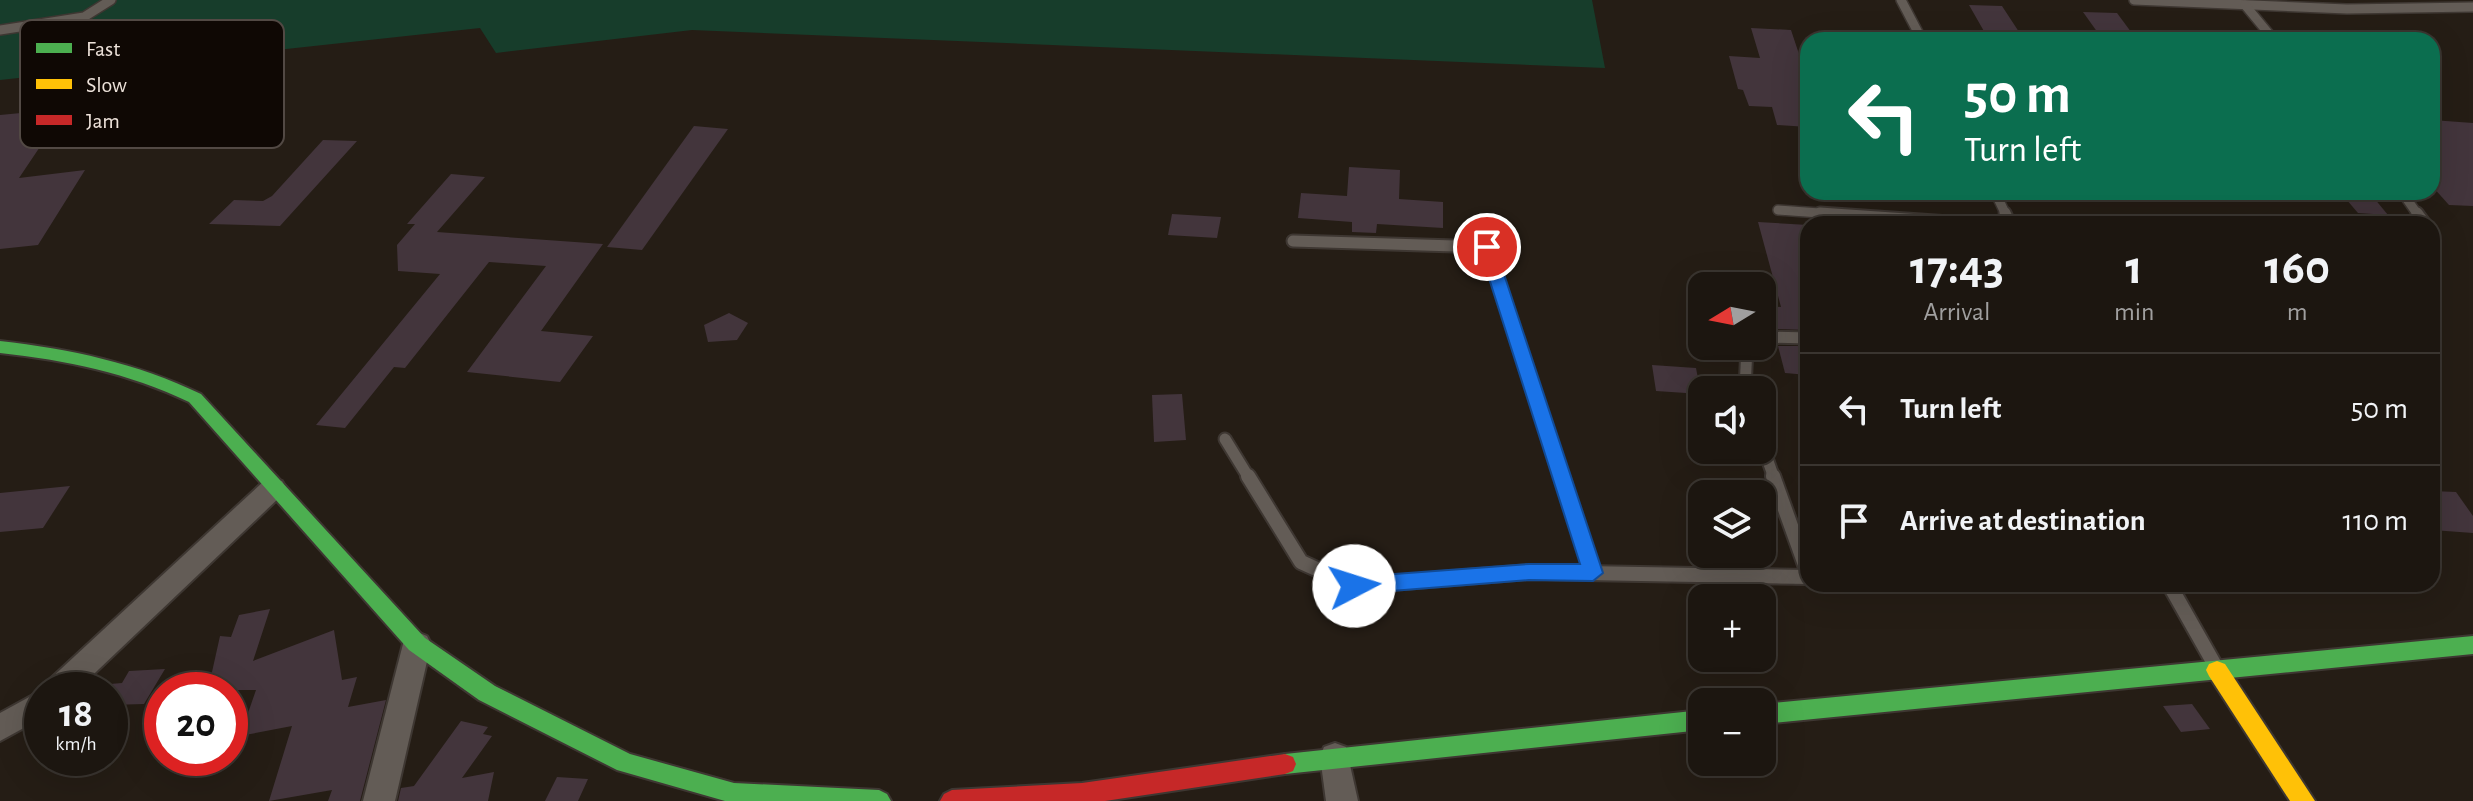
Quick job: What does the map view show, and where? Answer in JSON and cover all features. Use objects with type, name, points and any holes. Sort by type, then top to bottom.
[{"type":"street","points":[[0,347],[129,368],[165,381],[195,398],[417,644],[487,693],[625,763],[734,793],[879,801]]},
{"type":"street","points":[[77,672],[273,488]]},
{"type":"street","points":[[379,801],[417,644]]},
{"type":"street","points":[[1776,713],[2473,645]]},
{"type":"street","points":[[2217,670],[2303,801]]},
{"type":"street","points":[[0,728],[24,714]]},
{"type":"street","points":[[952,801],[1082,794],[1335,756],[1688,721]]},
{"type":"street","points":[[1335,756],[1342,801]]},
{"type":"lane","points":[[65,20],[84,17],[111,0]]},
{"type":"lane","points":[[1901,0],[1918,32]]},
{"type":"lane","points":[[2134,0],[2245,5],[2473,7]]},
{"type":"lane","points":[[2245,5],[2267,32]]},
{"type":"lane","points":[[0,30],[20,27]]},
{"type":"lane","points":[[1778,210],[1864,216]]},
{"type":"lane","points":[[1293,241],[1487,247],[1593,573]]},
{"type":"lane","points":[[1776,337],[1800,338]]},
{"type":"lane","points":[[1225,439],[1301,562],[1354,586],[1529,572],[1800,575]]},
{"type":"lane","points":[[1769,464],[1800,552]]},
{"type":"lane","points":[[2173,592],[2217,670]]},
{"type":"green space","points":[[0,0],[1592,0],[1605,68],[692,30],[496,53],[480,28],[284,49],[284,20],[20,20],[20,78],[0,80]]},
{"type":"building","points":[[1969,5],[2002,6],[2019,32],[1984,32]]},
{"type":"building","points":[[2083,12],[2117,13],[2131,32],[2097,32]]},
{"type":"building","points":[[1751,28],[1791,30],[1800,57],[1800,126],[1777,125],[1772,107],[1749,106],[1743,90],[1738,89],[1729,56],[1760,58]]},
{"type":"building","points":[[20,113],[20,148],[39,148],[19,178],[85,170],[38,245],[0,249],[0,115]]},
{"type":"building","points":[[2440,121],[2473,123],[2473,206],[2449,205],[2440,195]]},
{"type":"building","points":[[694,126],[728,129],[642,250],[607,247]]},
{"type":"building","points":[[323,140],[357,141],[280,226],[209,224],[234,200],[263,201],[272,196]]},
{"type":"building","points":[[1349,167],[1400,170],[1399,199],[1443,202],[1443,228],[1377,224],[1376,233],[1352,232],[1352,222],[1298,218],[1301,193],[1347,196]]},
{"type":"building","points":[[451,174],[485,177],[437,232],[603,244],[541,331],[593,336],[560,382],[467,372],[546,266],[489,262],[405,368],[394,367],[345,428],[316,425],[440,274],[398,271],[397,245],[415,224],[407,224]]},
{"type":"building","points":[[2347,200],[2376,200],[2388,215],[2358,213]]},
{"type":"building","points":[[1172,214],[1221,217],[1217,238],[1168,235]]},
{"type":"building","points":[[1758,222],[1800,225],[1800,330],[1776,329],[1776,307],[1781,307],[1776,272],[1772,272]]},
{"type":"building","points":[[729,313],[748,323],[737,340],[708,342],[704,325]]},
{"type":"building","points":[[1778,346],[1800,346],[1800,374],[1785,373]]},
{"type":"building","points":[[1652,365],[1696,368],[1698,376],[1688,376],[1688,393],[1656,391]]},
{"type":"building","points":[[1182,394],[1186,440],[1154,442],[1152,395]]},
{"type":"building","points":[[70,486],[43,528],[0,532],[0,493]]},
{"type":"building","points":[[2440,491],[2456,492],[2473,516],[2473,533],[2440,531]]},
{"type":"building","points":[[270,609],[253,661],[334,630],[342,680],[357,677],[348,707],[386,700],[360,801],[328,801],[332,790],[269,801],[292,726],[248,734],[248,713],[256,690],[248,690],[248,672],[212,672],[220,636],[231,637],[239,615]]},
{"type":"building","points":[[165,669],[163,672],[144,672],[144,704],[128,704],[129,671]]},
{"type":"building","points":[[2192,704],[2210,729],[2181,732],[2163,706]]},
{"type":"building","points":[[461,721],[488,727],[483,734],[492,736],[462,778],[494,772],[488,801],[398,801],[401,788],[414,786]]},
{"type":"building","points":[[557,777],[588,779],[578,801],[545,801]]},
{"type":"traffic: fast","points":[[0,347],[100,363],[148,378],[195,398],[417,644],[487,693],[625,763],[734,793],[879,801]]},
{"type":"traffic: fast","points":[[1776,713],[2473,645]]},
{"type":"traffic: fast","points":[[1285,764],[1688,721]]},
{"type":"traffic: slow","points":[[2217,670],[2303,801]]},
{"type":"traffic: jam","points":[[952,801],[1082,794],[1285,764]]},
{"type":"route","points":[[1354,586],[1529,572],[1593,573],[1487,247]]}]
